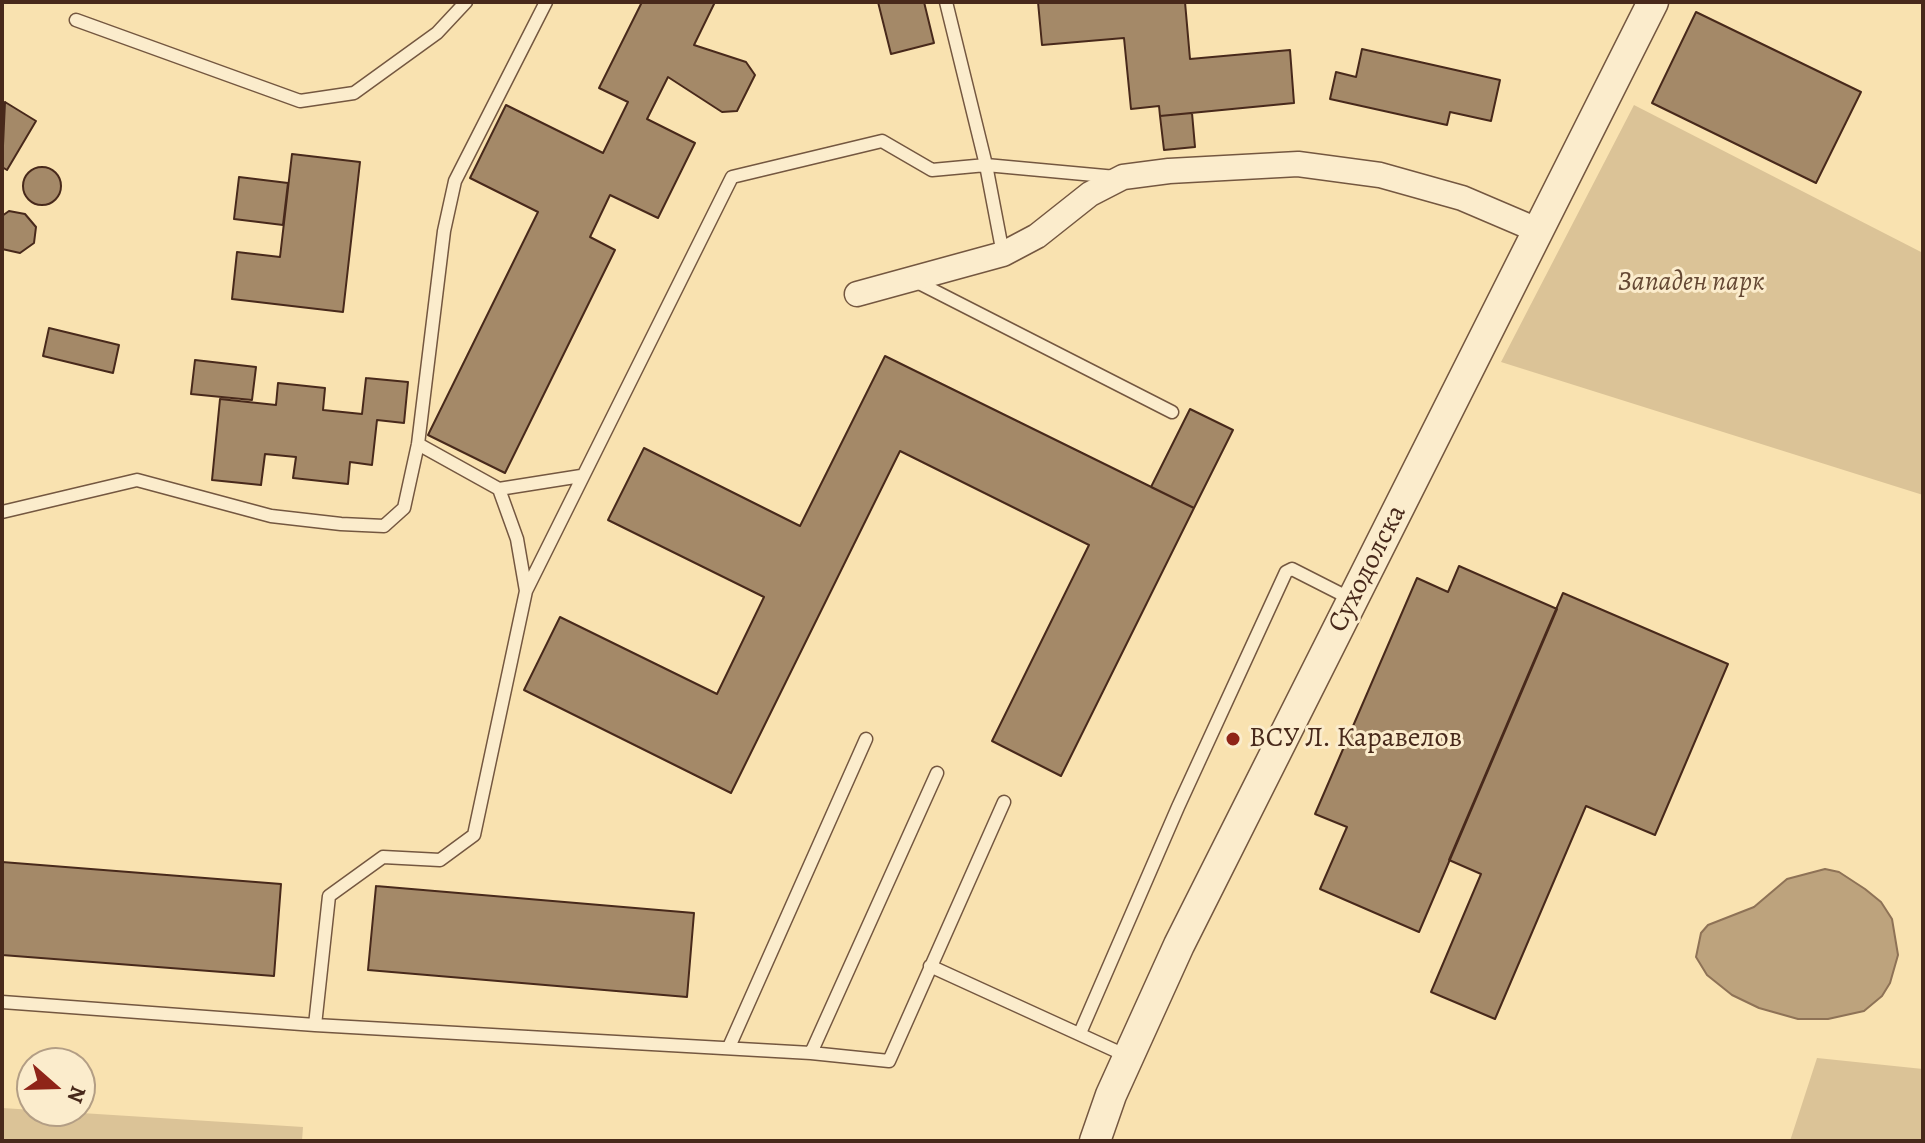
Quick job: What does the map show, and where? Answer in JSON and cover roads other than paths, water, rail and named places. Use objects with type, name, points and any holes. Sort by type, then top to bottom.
[{"type":"street","name":"Суходолска","points":[[1095,1141],[1127,1056],[1179,945],[1653,2]]},
{"type":"street","points":[[857,294],[914,281],[1003,254],[1037,236],[1090,194],[1123,177],[1298,164],[1366,173],[1462,198],[1537,230]]},
{"type":"lane","points":[[76,20],[300,101],[354,93],[437,33],[466,2]]},
{"type":"lane","points":[[2,512],[137,480],[271,516],[384,526],[404,508],[418,444],[444,231],[455,181],[546,2]]},
{"type":"lane","points":[[946,2],[986,165],[1003,254]]},
{"type":"lane","points":[[315,1025],[329,896],[383,857],[440,860],[474,835],[526,591],[732,177],[882,141],[932,170],[986,165],[1123,177]]},
{"type":"lane","points":[[914,281],[1172,412]]},
{"type":"lane","points":[[418,444],[499,489],[581,476]]},
{"type":"lane","points":[[499,489],[517,539],[526,591]]},
{"type":"lane","points":[[1080,1033],[1178,807],[1286,572],[1292,569],[1353,600]]},
{"type":"lane","points":[[729,1047],[866,739]]},
{"type":"lane","points":[[811,1053],[937,773]]},
{"type":"lane","points":[[2,1002],[315,1025],[729,1047],[889,1061],[1004,802]]},
{"type":"lane","points":[[930,966],[1127,1056]]},
{"type":"place","name":"ВСУ Л. Каравелов","points":[[1233,739]]},
{"type":"park label","name":"Западен парк","points":[[1691,283]]}]
